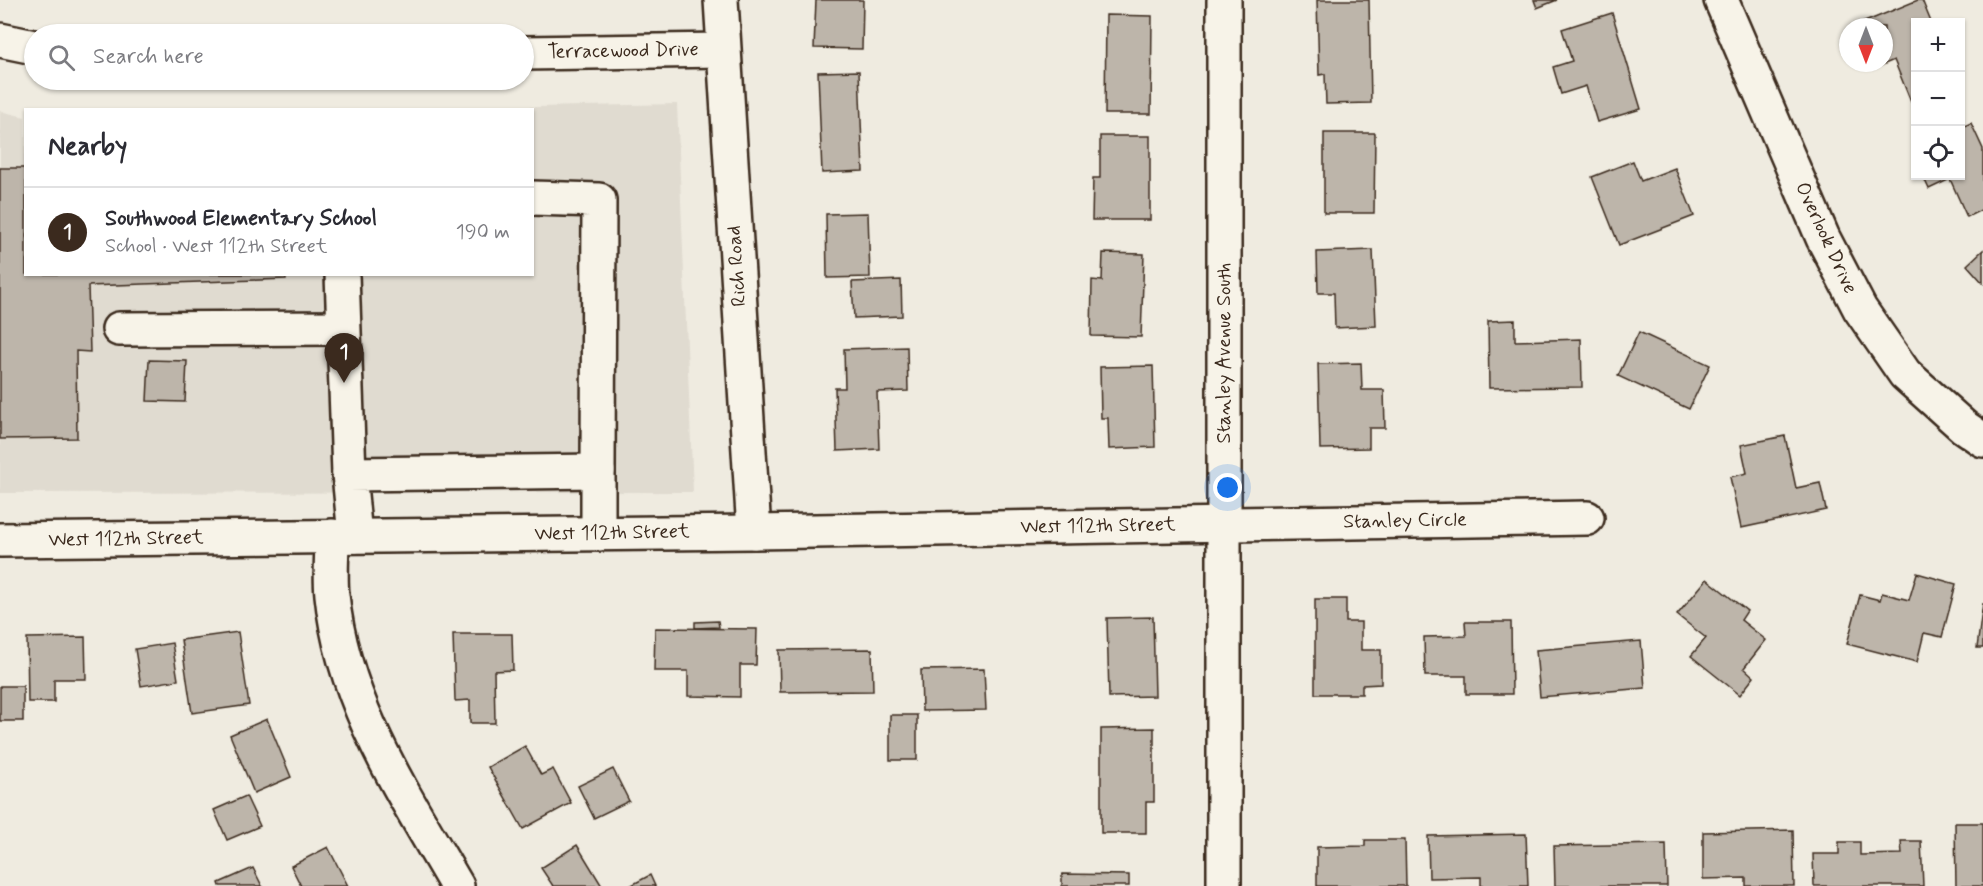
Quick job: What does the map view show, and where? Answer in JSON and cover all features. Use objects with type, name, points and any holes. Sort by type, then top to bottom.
[{"type":"street","name":"Rich Road","points":[[720,0],[754,532]]},
{"type":"street","name":"Stanley Avenue South","points":[[1224,0],[1224,886]]},
{"type":"street","name":"Overlook Drive","points":[[1721,0],[1823,238],[1860,309],[1905,374],[1964,428],[1983,441]]},
{"type":"street","points":[[0,40],[24,45]]},
{"type":"street","name":"Terracewood Drive","points":[[534,53],[723,50]]},
{"type":"street","points":[[534,198],[599,200],[598,534]]},
{"type":"street","points":[[342,276],[349,474],[344,536],[332,595],[343,655],[360,710],[386,763],[457,886]]},
{"type":"street","points":[[119,328],[343,327]]},
{"type":"street","points":[[349,474],[598,471]]},
{"type":"street","name":"Stanley Circle","points":[[1224,524],[1587,518]]},
{"type":"street","name":"West 112th Street","points":[[0,540],[754,532],[1224,524]]},
{"type":"shaded area","points":[[677,104],[693,492],[0,493],[0,111],[24,117],[24,276],[534,276],[534,108],[489,108]]},
{"type":"building","points":[[816,0],[863,0],[862,49],[814,48]]},
{"type":"building","points":[[1317,0],[1369,0],[1371,103],[1326,104],[1325,74],[1319,75]]},
{"type":"building","points":[[1534,0],[1557,0],[1537,8]]},
{"type":"building","points":[[1922,0],[1929,18],[1911,18],[1911,102],[1893,60],[1893,18],[1874,18]]},
{"type":"building","points":[[1612,13],[1641,109],[1597,122],[1586,86],[1561,94],[1553,67],[1572,61],[1562,29]]},
{"type":"building","points":[[1106,15],[1152,16],[1151,114],[1105,114]]},
{"type":"building","points":[[859,71],[863,171],[822,173],[818,72]]},
{"type":"building","points":[[1971,123],[1983,149],[1983,209],[1967,217],[1950,180],[1965,180],[1965,126]]},
{"type":"building","points":[[1324,133],[1375,133],[1374,213],[1324,213]]},
{"type":"building","points":[[1100,136],[1150,136],[1150,220],[1092,220],[1093,178],[1100,178]]},
{"type":"building","points":[[1633,161],[1641,181],[1675,168],[1694,216],[1619,245],[1592,177]]},
{"type":"building","points":[[0,168],[24,168],[24,276],[286,276],[286,279],[88,286],[90,352],[76,351],[77,438],[0,439]]},
{"type":"building","points":[[1925,180],[1948,180],[1929,189]]},
{"type":"building","points":[[868,213],[870,277],[827,278],[826,214]]},
{"type":"building","points":[[1373,250],[1376,326],[1335,328],[1334,293],[1318,293],[1317,252]]},
{"type":"building","points":[[1983,250],[1983,283],[1967,265]]},
{"type":"building","points":[[1103,253],[1144,254],[1141,337],[1091,336],[1092,280],[1102,281]]},
{"type":"building","points":[[901,280],[902,316],[854,318],[852,282]]},
{"type":"building","points":[[1515,320],[1515,341],[1581,339],[1582,387],[1489,388],[1488,321]]},
{"type":"building","points":[[1639,332],[1710,365],[1689,409],[1618,376]]},
{"type":"building","points":[[907,347],[908,391],[877,392],[879,449],[837,451],[835,388],[845,388],[844,349]]},
{"type":"building","points":[[149,360],[187,361],[185,402],[147,401]]},
{"type":"building","points":[[1361,363],[1362,390],[1384,390],[1385,428],[1369,428],[1369,448],[1320,449],[1318,364]]},
{"type":"building","points":[[1153,366],[1155,447],[1109,449],[1108,418],[1101,418],[1100,367]]},
{"type":"building","points":[[1785,436],[1796,488],[1820,483],[1826,510],[1741,528],[1730,477],[1747,473],[1741,445]]},
{"type":"building","points":[[1917,573],[1956,584],[1942,637],[1924,633],[1917,662],[1847,644],[1860,595],[1880,600],[1882,593],[1909,600]]},
{"type":"building","points":[[1707,579],[1747,611],[1741,620],[1766,640],[1744,668],[1754,677],[1740,695],[1691,656],[1706,638],[1677,615]]},
{"type":"building","points":[[1315,599],[1346,599],[1346,622],[1361,622],[1361,650],[1381,650],[1381,684],[1362,685],[1362,694],[1315,694]]},
{"type":"building","points":[[1983,603],[1983,648],[1977,648]]},
{"type":"building","points":[[1153,617],[1155,696],[1109,697],[1107,618]]},
{"type":"building","points":[[718,621],[719,627],[695,628],[695,622]]},
{"type":"building","points":[[1465,622],[1511,622],[1512,694],[1466,694],[1466,676],[1425,676],[1424,637],[1466,636]]},
{"type":"building","points":[[655,628],[757,629],[756,665],[740,665],[740,697],[688,696],[688,671],[654,671]]},
{"type":"building","points":[[238,632],[249,705],[192,713],[181,640]]},
{"type":"building","points":[[453,634],[512,634],[513,670],[494,671],[495,723],[470,723],[470,700],[455,701]]},
{"type":"building","points":[[85,637],[86,679],[54,679],[54,702],[28,702],[27,638]]},
{"type":"building","points":[[1641,641],[1645,688],[1540,697],[1536,650]]},
{"type":"building","points":[[172,643],[178,680],[141,686],[135,649]]},
{"type":"building","points":[[872,649],[873,691],[780,692],[779,650]]},
{"type":"building","points":[[984,669],[986,710],[922,711],[921,670]]},
{"type":"building","points":[[0,686],[23,686],[23,721],[0,721]]},
{"type":"building","points":[[890,715],[917,715],[917,760],[890,760]]},
{"type":"building","points":[[267,719],[291,777],[254,793],[230,735]]},
{"type":"building","points":[[1154,728],[1154,802],[1146,802],[1146,833],[1101,833],[1101,729]]},
{"type":"building","points":[[525,746],[541,775],[553,769],[571,803],[523,829],[488,767]]},
{"type":"building","points":[[613,769],[629,801],[594,818],[578,786]]},
{"type":"building","points":[[246,796],[260,826],[227,840],[214,810]]},
{"type":"building","points":[[1955,823],[1983,823],[1983,886],[1956,886]]},
{"type":"building","points":[[1793,830],[1794,886],[1746,886],[1746,878],[1703,879],[1703,832]]},
{"type":"building","points":[[1526,834],[1528,886],[1481,886],[1481,877],[1429,878],[1428,836]]},
{"type":"building","points":[[1365,840],[1405,840],[1406,886],[1317,886],[1317,847],[1365,846]]},
{"type":"building","points":[[1901,841],[1921,841],[1923,886],[1814,886],[1813,854],[1839,854],[1839,842],[1860,842],[1860,855],[1902,854]]},
{"type":"building","points":[[1666,844],[1667,886],[1555,886],[1554,846]]},
{"type":"building","points":[[577,845],[602,886],[553,886],[541,868]]},
{"type":"building","points":[[328,847],[348,886],[301,886],[291,866]]},
{"type":"building","points":[[253,868],[262,886],[220,886],[219,883]]},
{"type":"building","points":[[1062,874],[1129,875],[1129,886],[1062,886]]},
{"type":"building","points":[[650,875],[655,886],[630,886]]},
{"type":"place","name":"Southwood Elementary School","points":[[344,383]]}]
